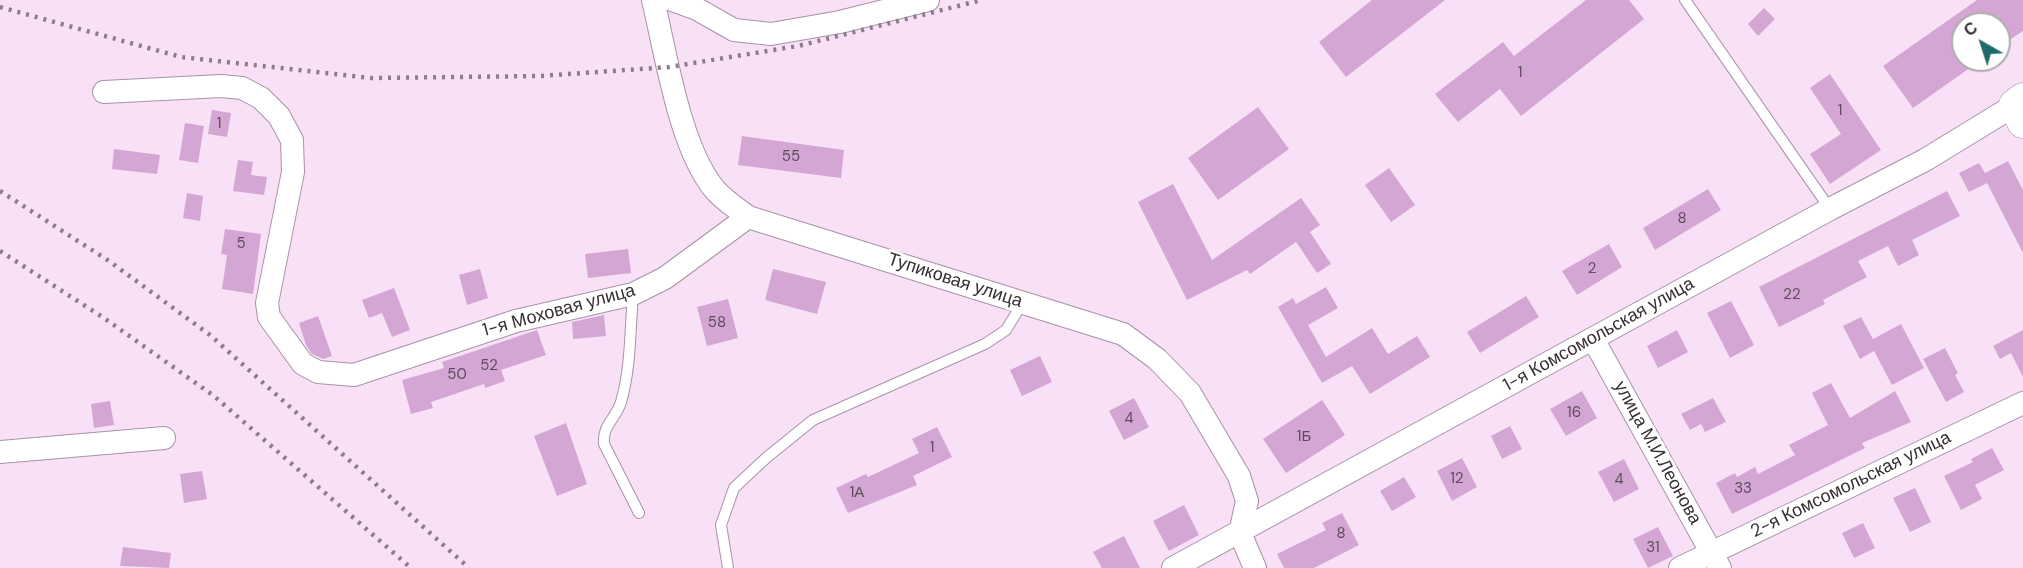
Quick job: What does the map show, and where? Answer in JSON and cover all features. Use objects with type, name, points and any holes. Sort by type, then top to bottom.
[{"type":"street","name":"Тупиковая улица","points":[[653,0],[677,102],[694,156],[716,191],[748,217],[1123,334],[1157,358],[1190,393],[1239,476],[1247,501],[1240,533]]},
{"type":"street","points":[[672,0],[697,9],[734,30],[771,34],[840,22],[928,0]]},
{"type":"street","name":"1-я Моховая улица","points":[[104,92],[221,86],[242,88],[261,98],[279,116],[292,140],[293,172],[267,303],[269,317],[303,364],[318,372],[354,375],[516,321],[633,294],[665,278],[748,217]]},
{"type":"street","name":"1-я Комсомольская улица","points":[[1173,568],[1830,209],[2020,108]]},
{"type":"street","name":"улица М.И.Леонова","points":[[1593,339],[1716,560]]},
{"type":"street","name":"2-я Комсомольская улица","points":[[1680,568],[1716,560],[2023,403]]},
{"type":"street","points":[[0,452],[164,438]]},
{"type":"street","points":[[1240,533],[1256,568]]},
{"type":"lane","points":[[1685,0],[1830,209]]},
{"type":"lane","points":[[633,294],[627,374],[621,405],[603,434],[604,444],[639,513]]},
{"type":"lane","points":[[728,568],[721,525],[734,488],[766,458],[813,420],[985,344],[1006,330],[1023,302]]},
{"type":"building","points":[[1372,0],[1445,0],[1346,77],[1319,42]]},
{"type":"building","points":[[1586,0],[1629,0],[1644,19],[1521,116],[1500,89],[1458,122],[1435,94],[1503,42],[1514,56]]},
{"type":"building","points":[[1977,0],[2023,0],[2023,31],[2011,39],[2011,12],[1960,12]]},
{"type":"building","points":[[1764,8],[1775,19],[1758,36],[1748,24]]},
{"type":"building","points":[[1951,18],[1951,72],[1964,72],[1913,108],[1883,66]]},
{"type":"building","points":[[1830,74],[1881,150],[1830,184],[1810,154],[1841,134],[1810,88]]},
{"type":"building","points":[[1258,107],[1289,149],[1218,200],[1188,158]]},
{"type":"building","points":[[212,110],[231,113],[227,137],[208,134]]},
{"type":"building","points":[[185,123],[204,126],[198,163],[179,160]]},
{"type":"building","points":[[742,136],[844,150],[841,178],[738,165]]},
{"type":"building","points":[[114,149],[160,155],[157,174],[112,169]]},
{"type":"building","points":[[238,160],[253,162],[251,175],[267,177],[264,195],[233,191]]},
{"type":"building","points":[[2008,161],[2023,190],[2023,253],[1987,183],[1969,192],[1959,173],[1979,163],[1985,173]]},
{"type":"building","points":[[1389,168],[1415,205],[1391,222],[1365,185]]},
{"type":"building","points":[[1173,184],[1212,260],[1301,198],[1320,225],[1310,232],[1331,264],[1317,273],[1296,242],[1250,274],[1247,270],[1187,300],[1138,202]]},
{"type":"building","points":[[1708,189],[1721,210],[1655,250],[1643,228]]},
{"type":"building","points":[[1947,191],[1960,216],[1912,240],[1919,255],[1898,266],[1888,246],[1858,261],[1867,277],[1823,300],[1825,304],[1779,327],[1759,287]]},
{"type":"building","points":[[187,193],[203,196],[200,221],[183,218]]},
{"type":"building","points":[[225,229],[261,234],[253,294],[222,289],[227,255],[221,254]]},
{"type":"building","points":[[1609,244],[1622,267],[1577,295],[1562,271]]},
{"type":"building","points":[[628,249],[631,273],[588,278],[585,254]]},
{"type":"building","points":[[480,269],[488,298],[467,305],[459,275]]},
{"type":"building","points":[[773,269],[826,282],[817,314],[765,300]]},
{"type":"building","points":[[1326,287],[1338,308],[1308,325],[1326,357],[1372,328],[1388,354],[1417,336],[1430,357],[1370,394],[1352,366],[1322,383],[1278,307],[1293,298],[1296,304]]},
{"type":"building","points":[[394,288],[410,330],[392,337],[382,313],[369,318],[362,300]]},
{"type":"building","points":[[1526,296],[1539,317],[1480,353],[1467,332]]},
{"type":"building","points":[[728,299],[738,338],[707,346],[697,307]]},
{"type":"building","points":[[1731,301],[1754,345],[1730,358],[1707,313]]},
{"type":"building","points":[[604,315],[606,336],[573,339],[572,322]]},
{"type":"building","points":[[318,316],[332,356],[323,359],[312,354],[306,345],[299,323]]},
{"type":"building","points":[[1861,317],[1873,339],[1901,324],[1924,368],[1892,385],[1874,351],[1860,359],[1843,326]]},
{"type":"building","points":[[537,330],[546,355],[501,370],[505,381],[485,388],[484,384],[431,402],[433,408],[411,414],[402,380],[444,368],[442,362]]},
{"type":"building","points":[[1677,330],[1688,352],[1658,368],[1647,346]]},
{"type":"building","points":[[2023,330],[2023,377],[2011,353],[2000,359],[1993,346]]},
{"type":"building","points":[[1945,348],[1958,373],[1955,375],[1964,392],[1946,402],[1923,359]]},
{"type":"building","points":[[1040,356],[1052,382],[1022,396],[1010,370]]},
{"type":"building","points":[[1831,383],[1850,418],[1895,391],[1911,422],[1862,443],[1865,448],[1732,514],[1716,483],[1735,473],[1737,477],[1755,467],[1758,474],[1795,455],[1789,445],[1828,425],[1812,393]]},
{"type":"building","points":[[1582,391],[1597,418],[1566,436],[1550,409]]},
{"type":"building","points":[[1134,398],[1149,427],[1124,440],[1109,411]]},
{"type":"building","points":[[1713,398],[1726,422],[1705,432],[1701,424],[1690,430],[1681,414]]},
{"type":"building","points":[[1322,400],[1345,435],[1286,473],[1263,439]]},
{"type":"building","points":[[110,401],[114,425],[94,428],[91,404]]},
{"type":"building","points":[[566,423],[587,484],[557,496],[534,436]]},
{"type":"building","points":[[1510,426],[1522,449],[1502,459],[1491,436]]},
{"type":"building","points":[[937,427],[952,457],[913,476],[917,485],[848,513],[836,488],[866,474],[868,477],[919,453],[912,439]]},
{"type":"building","points":[[1992,448],[2004,470],[1975,485],[1982,499],[1961,510],[1944,476],[1973,462],[1971,459]]},
{"type":"building","points":[[1462,458],[1477,487],[1452,501],[1437,471]]},
{"type":"building","points":[[1624,459],[1639,489],[1614,502],[1598,472]]},
{"type":"building","points":[[202,471],[207,499],[184,503],[180,474]]},
{"type":"building","points":[[1404,477],[1416,497],[1392,511],[1380,491]]},
{"type":"building","points":[[1915,488],[1931,522],[1910,532],[1893,498]]},
{"type":"building","points":[[1184,505],[1199,535],[1169,551],[1153,521]]},
{"type":"building","points":[[1342,513],[1359,545],[1314,568],[1284,568],[1277,554],[1326,530],[1322,523]]},
{"type":"building","points":[[1863,523],[1875,548],[1854,558],[1842,533]]},
{"type":"building","points":[[1658,527],[1673,556],[1648,568],[1633,539]]},
{"type":"building","points":[[1124,536],[1140,568],[1102,568],[1093,552]]},
{"type":"building","points":[[123,547],[171,553],[169,568],[120,566]]},
{"type":"railway","points":[[0,7],[181,57],[371,78],[540,76],[669,67],[798,46],[982,0]]},
{"type":"railway","points":[[0,191],[109,261],[210,335],[469,568]]},
{"type":"railway","points":[[0,251],[104,318],[214,396],[411,568]]}]
